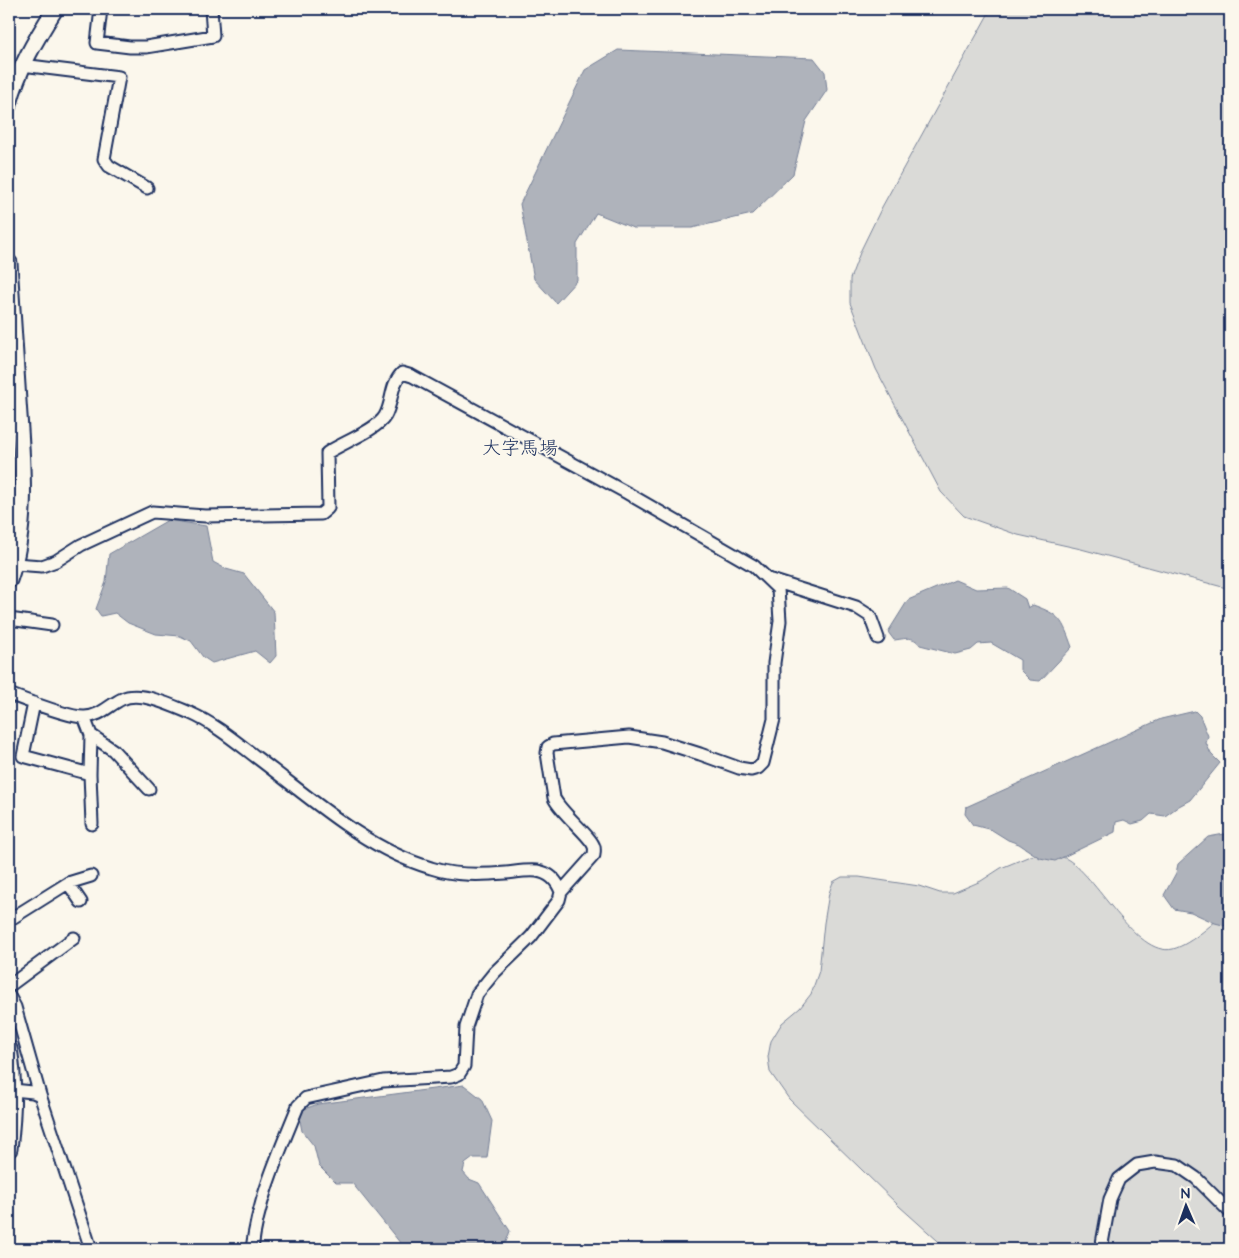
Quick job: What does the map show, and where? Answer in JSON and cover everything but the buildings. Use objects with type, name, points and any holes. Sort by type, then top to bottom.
[{"type":"main road","points":[[9,104],[11,83],[55,9]]},
{"type":"main road","points":[[9,264],[20,530],[9,580]]},
{"type":"main road","points":[[9,1049],[13,1090],[13,1120],[9,1149]]},
{"type":"street","points":[[101,9],[97,42],[130,47],[146,47],[213,36],[211,9]]},
{"type":"street","points":[[22,65],[119,77],[104,159],[109,166],[147,188]]},
{"type":"street","points":[[14,564],[42,566],[56,561],[81,545],[152,512],[205,516],[321,514],[328,508],[327,453],[380,424],[387,414],[395,380],[402,373],[412,376],[635,498],[754,566],[778,589],[780,621],[774,663],[774,718],[763,763],[758,768],[750,770],[739,768],[672,745],[628,737],[553,744],[548,747],[547,753],[552,789],[557,805],[592,842],[595,847],[594,855],[561,892],[559,900],[531,937],[494,973],[477,994],[466,1027],[464,1066],[459,1074],[451,1077],[383,1081],[306,1098],[298,1106],[265,1188],[255,1223],[252,1249]]},
{"type":"street","points":[[767,578],[856,607],[870,616],[878,638]]},
{"type":"street","points":[[9,620],[52,625]]},
{"type":"street","points":[[9,694],[84,717],[107,710],[122,699],[132,696],[156,700],[191,714],[218,728],[356,833],[396,856],[433,869],[461,874],[536,871],[548,875],[558,882],[561,892]]},
{"type":"street","points":[[34,703],[23,756],[90,774]]},
{"type":"street","points":[[84,717],[91,735],[92,824]]},
{"type":"street","points":[[91,735],[113,750],[149,789]]},
{"type":"street","points":[[9,920],[68,883],[91,876]]},
{"type":"street","points":[[68,883],[81,902]]},
{"type":"street","points":[[9,986],[74,938]]},
{"type":"street","points":[[9,996],[15,1007],[40,1095],[92,1249]]},
{"type":"street","points":[[13,1090],[33,1092],[40,1095]]},
{"type":"street","points":[[1101,1249],[1110,1199],[1119,1179],[1137,1165],[1155,1162],[1177,1165],[1196,1178],[1230,1212]]},
{"type":"shaded area","points":[[991,9],[1230,9],[1230,589],[1081,549],[1018,535],[964,516],[941,492],[876,369],[850,303],[850,279],[861,250],[882,207]]},
{"type":"shaded area","points":[[618,50],[814,58],[825,72],[827,90],[806,121],[793,174],[752,214],[692,228],[633,228],[596,213],[577,244],[577,280],[556,303],[534,279],[520,204],[585,70]]},
{"type":"shaded area","points":[[168,520],[206,526],[213,562],[226,569],[244,574],[274,612],[276,656],[270,663],[255,651],[212,663],[203,657],[191,641],[180,636],[156,634],[128,623],[115,613],[101,616],[96,609],[106,582],[109,554]]},
{"type":"shaded area","points":[[955,580],[976,589],[1008,588],[1025,599],[1028,608],[1033,605],[1050,612],[1063,624],[1072,647],[1040,681],[1030,680],[1020,670],[1020,660],[991,643],[978,644],[971,650],[955,654],[920,645],[912,639],[894,640],[888,632],[908,600]]},
{"type":"shaded area","points":[[1195,711],[1200,716],[1208,736],[1206,743],[1211,754],[1220,763],[1190,800],[1165,816],[1151,814],[1143,821],[1132,824],[1124,820],[1116,822],[1115,832],[1055,861],[1040,858],[1019,844],[1008,840],[992,830],[973,825],[965,814],[966,807],[1161,719]]},
{"type":"shaded area","points":[[1230,833],[1230,924],[1227,926],[1215,923],[1191,912],[1174,909],[1164,895],[1176,873],[1178,864],[1208,837]]},
{"type":"shaded area","points":[[1046,854],[1063,857],[1077,867],[1130,928],[1144,941],[1159,948],[1173,949],[1188,942],[1230,909],[1230,1249],[947,1249],[899,1206],[789,1099],[770,1072],[768,1057],[771,1041],[782,1023],[800,1008],[811,994],[819,971],[824,923],[829,893],[833,882],[842,877],[859,877],[919,886],[940,893],[953,893],[981,881],[1001,868],[1030,856]]},
{"type":"shaded area","points":[[464,1085],[482,1099],[492,1121],[487,1158],[473,1158],[465,1164],[463,1172],[469,1179],[479,1183],[510,1231],[506,1242],[493,1249],[407,1249],[352,1183],[336,1183],[319,1166],[314,1146],[302,1131],[299,1116],[304,1109],[318,1104]]},
{"type":"district","name":"大字馬場","points":[[520,447]]}]
